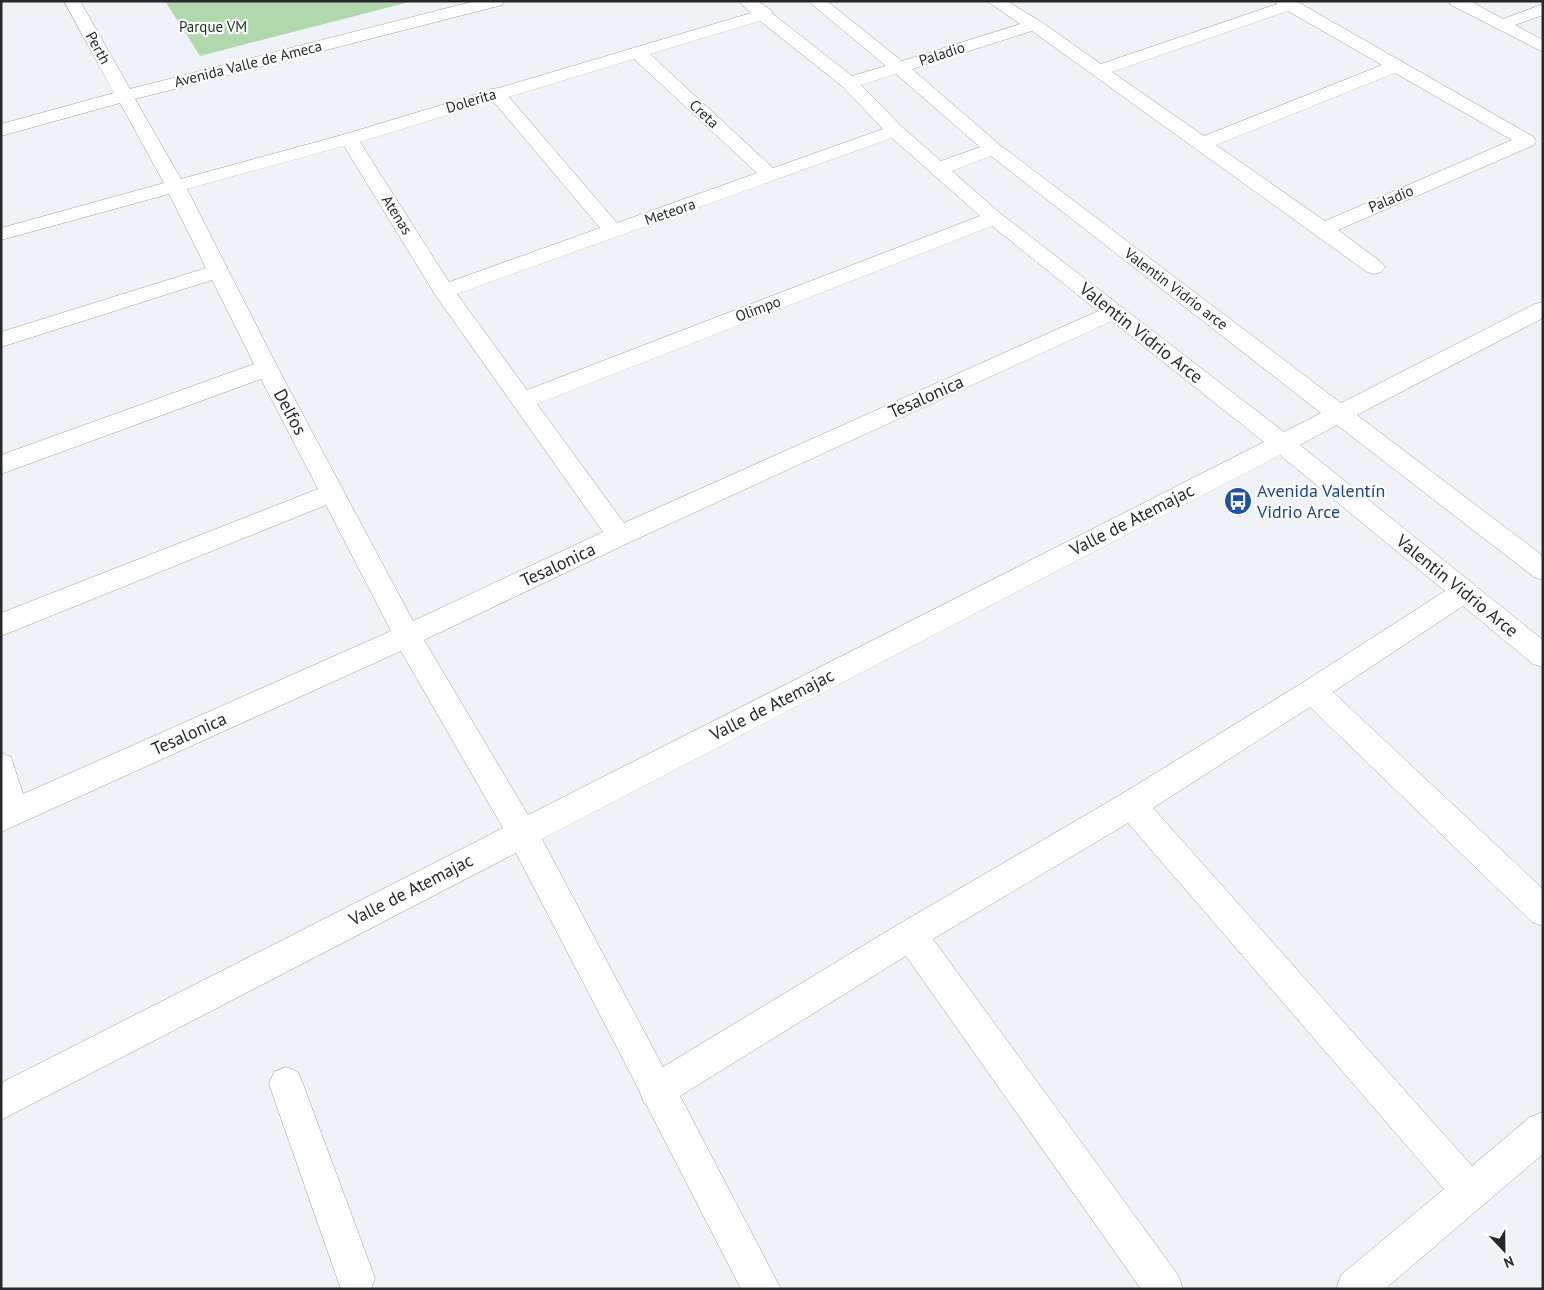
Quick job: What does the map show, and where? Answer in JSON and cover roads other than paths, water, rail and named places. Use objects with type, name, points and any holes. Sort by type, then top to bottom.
[{"type":"street","name":"Perth","points":[[72,1],[176,186]]},
{"type":"street","name":"Avenida Valle de Ameca","points":[[1,130],[124,96],[496,1]]},
{"type":"street","name":"Valentin Vidrio Arce","points":[[746,1],[765,14],[850,83],[895,131],[994,218],[1282,443],[1543,656]]},
{"type":"street","name":"Valentin Vidrio arce","points":[[816,1],[900,68],[993,150],[1338,414],[1538,560]]},
{"type":"street","points":[[995,1],[1034,25],[1374,267]]},
{"type":"street","points":[[1457,1],[1543,47]]},
{"type":"street","name":"Paladio","points":[[1286,3],[1396,66],[1535,137]]},
{"type":"street","points":[[1098,71],[1286,3]]},
{"type":"street","points":[[1501,25],[1543,9]]},
{"type":"street","name":"Dolerita","points":[[1,234],[349,139],[496,93],[765,14]]},
{"type":"street","name":"Paladio","points":[[850,83],[1034,25]]},
{"type":"street","name":"Creta","points":[[637,52],[772,176]]},
{"type":"street","points":[[1202,144],[1396,66]]},
{"type":"street","points":[[496,93],[614,232]]},
{"type":"street","name":"Meteora","points":[[444,291],[895,131]]},
{"type":"street","name":"Paladio","points":[[1323,229],[1535,137]]},
{"type":"street","name":"Atenas","points":[[349,139],[444,291],[619,536]]},
{"type":"street","points":[[939,169],[993,150]]},
{"type":"street","name":"Delfos","points":[[176,186],[267,368],[407,636],[522,833],[656,1091],[762,1289]]},
{"type":"street","name":"Olimpo","points":[[522,401],[994,218]]},
{"type":"street","points":[[1,340],[218,271]]},
{"type":"street","name":"Valle de Atemajac","points":[[1,1102],[1543,309]]},
{"type":"street","name":"Tesalonica","points":[[7,815],[407,636],[619,536],[1114,312]]},
{"type":"street","points":[[1,465],[267,368]]},
{"type":"street","points":[[1,625],[332,493]]},
{"type":"street","points":[[656,1091],[910,935],[1131,804],[1312,691],[1465,591]]},
{"type":"street","points":[[1312,691],[1543,911]]},
{"type":"street","points":[[1,766],[7,815]]},
{"type":"street","points":[[1131,804],[1471,1192]]},
{"type":"street","points":[[910,935],[1164,1289]]},
{"type":"street","points":[[286,1084],[351,1285]]},
{"type":"street","points":[[1355,1289],[1543,1130]]},
{"type":"place","name":"Avenida Valentín Vidrio Arce","points":[[1238,501]]},
{"type":"park label","name":"Parque VM","points":[[213,27]]}]
